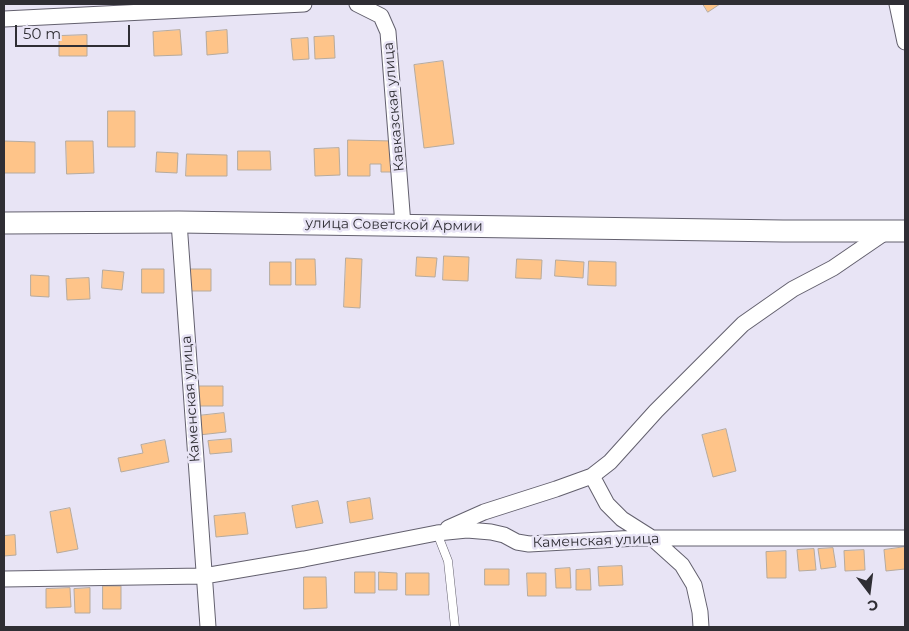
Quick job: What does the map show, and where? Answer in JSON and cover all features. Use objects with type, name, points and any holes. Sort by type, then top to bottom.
[{"type":"main road","name":"улица Советской Армии","points":[[4,223],[179,222],[896,231]]},
{"type":"street","points":[[4,19],[304,4]]},
{"type":"street","name":"Кавказская улица","points":[[357,4],[380,16],[388,32],[403,225]]},
{"type":"street","points":[[898,4],[905,42]]},
{"type":"street","name":"Каменская улица","points":[[179,222],[208,627]]},
{"type":"street","points":[[438,533],[484,512],[592,476],[610,462],[656,411],[743,324],[793,289],[896,231]]},
{"type":"street","points":[[592,476],[607,504],[622,519],[652,538],[682,565],[694,585],[701,627]]},
{"type":"street","name":"Каменская улица","points":[[4,579],[204,576],[438,533],[467,530],[491,532],[504,535],[517,542],[529,544],[652,538],[905,538]]},
{"type":"lane","points":[[438,533],[448,561],[455,627]]},
{"type":"building","points":[[703,4],[720,4],[708,12]]},
{"type":"building","points":[[180,30],[182,55],[154,56],[153,32]]},
{"type":"building","points":[[227,30],[228,53],[207,55],[206,32]]},
{"type":"building","points":[[87,35],[87,56],[59,56],[59,36]]},
{"type":"building","points":[[334,36],[335,58],[315,59],[314,37]]},
{"type":"building","points":[[308,38],[309,59],[293,60],[291,39]]},
{"type":"building","points":[[443,61],[454,144],[424,148],[414,65]]},
{"type":"building","points":[[108,111],[135,111],[135,147],[108,147]]},
{"type":"building","points":[[348,140],[393,141],[393,172],[381,172],[381,164],[370,164],[370,176],[348,176]]},
{"type":"building","points":[[4,141],[35,142],[35,173],[4,173]]},
{"type":"building","points":[[66,141],[93,141],[94,173],[67,174]]},
{"type":"building","points":[[339,148],[340,175],[315,176],[314,149]]},
{"type":"building","points":[[238,151],[270,151],[271,170],[238,170]]},
{"type":"building","points":[[157,152],[178,153],[177,173],[156,172]]},
{"type":"building","points":[[187,154],[227,155],[227,176],[186,176]]},
{"type":"building","points":[[444,256],[469,257],[468,281],[443,280]]},
{"type":"building","points":[[417,257],[437,258],[435,277],[416,276]]},
{"type":"building","points":[[346,258],[362,259],[360,308],[344,307]]},
{"type":"building","points":[[296,259],[315,259],[316,285],[296,285]]},
{"type":"building","points":[[517,259],[542,260],[541,279],[516,278]]},
{"type":"building","points":[[556,260],[584,262],[583,278],[555,276]]},
{"type":"building","points":[[589,261],[616,262],[616,286],[588,285]]},
{"type":"building","points":[[270,262],[291,262],[291,285],[270,285]]},
{"type":"building","points":[[142,269],[164,269],[164,293],[142,293]]},
{"type":"building","points":[[189,269],[211,269],[211,291],[189,291]]},
{"type":"building","points":[[103,270],[124,272],[122,290],[102,288]]},
{"type":"building","points":[[31,275],[49,276],[49,297],[31,296]]},
{"type":"building","points":[[89,278],[90,299],[67,300],[66,279]]},
{"type":"building","points":[[199,386],[223,386],[223,406],[199,406]]},
{"type":"building","points":[[224,413],[226,432],[199,435],[197,416]]},
{"type":"building","points":[[726,429],[736,471],[713,477],[702,435]]},
{"type":"building","points":[[231,439],[232,452],[210,454],[208,441]]},
{"type":"building","points":[[165,440],[169,462],[121,472],[118,458],[143,453],[141,445]]},
{"type":"building","points":[[370,498],[373,519],[350,523],[347,502]]},
{"type":"building","points":[[318,501],[323,523],[296,528],[292,506]]},
{"type":"building","points":[[70,508],[78,549],[57,553],[50,512]]},
{"type":"building","points":[[245,513],[248,534],[216,537],[214,516]]},
{"type":"building","points":[[15,535],[16,555],[4,556],[4,536]]},
{"type":"building","points":[[905,547],[905,569],[886,571],[884,550]]},
{"type":"building","points":[[833,548],[836,567],[821,569],[818,549]]},
{"type":"building","points":[[814,549],[816,570],[799,571],[797,550]]},
{"type":"building","points":[[864,550],[865,570],[845,571],[844,551]]},
{"type":"building","points":[[786,551],[786,578],[767,578],[766,552]]},
{"type":"building","points":[[622,566],[623,585],[599,586],[598,567]]},
{"type":"building","points":[[570,568],[571,588],[556,588],[555,569]]},
{"type":"building","points":[[485,569],[509,569],[509,585],[485,585]]},
{"type":"building","points":[[590,569],[591,590],[576,590],[576,570]]},
{"type":"building","points":[[355,572],[375,572],[375,593],[355,593]]},
{"type":"building","points":[[379,572],[397,573],[397,590],[379,590]]},
{"type":"building","points":[[406,573],[429,573],[429,595],[406,595]]},
{"type":"building","points":[[527,573],[546,573],[546,596],[528,596]]},
{"type":"building","points":[[304,577],[326,577],[327,608],[304,609]]},
{"type":"building","points":[[103,586],[121,586],[121,609],[103,609]]},
{"type":"building","points":[[70,588],[71,607],[46,608],[46,589]]},
{"type":"building","points":[[90,588],[90,613],[75,613],[74,589]]}]
